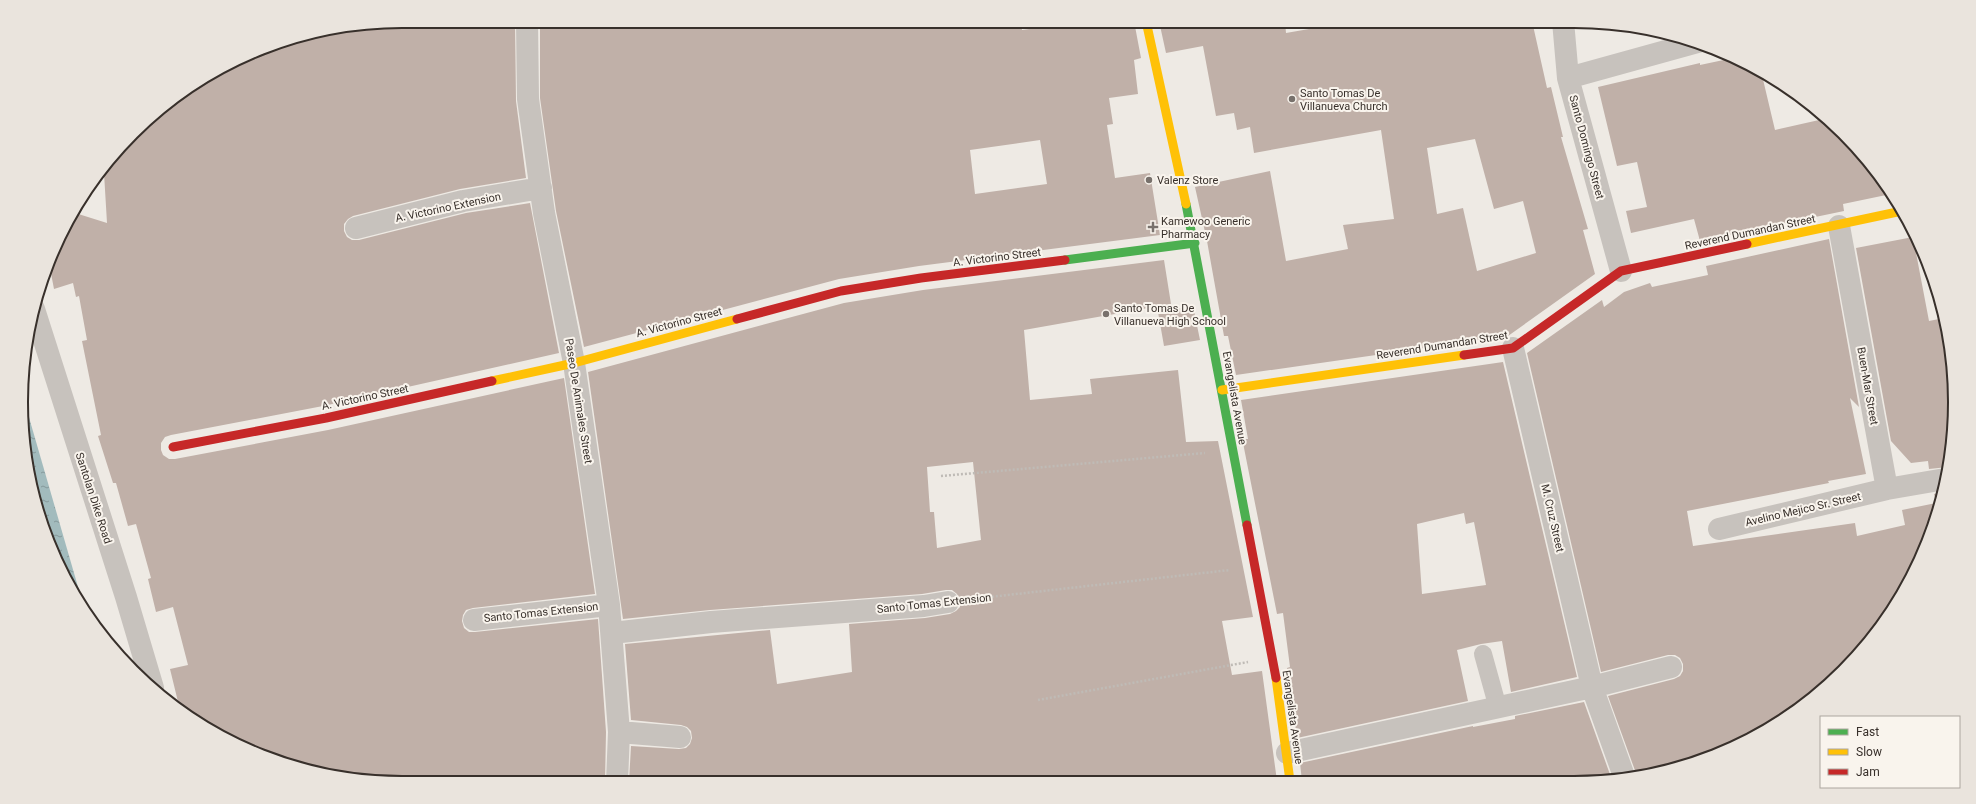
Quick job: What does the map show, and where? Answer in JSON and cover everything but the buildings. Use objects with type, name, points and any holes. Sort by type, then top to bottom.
[{"type":"street","name":"Paseo De Animales Street","points":[[527,28],[528,99],[545,221],[574,363],[609,605],[619,732],[617,776]]},
{"type":"street","name":"Evangelista Avenue","points":[[1148,28],[1195,243],[1232,450],[1273,658],[1289,776]]},
{"type":"street","name":"Santo Domingo Street","points":[[1564,28],[1568,78],[1621,271]]},
{"type":"street","points":[[1568,78],[1686,45]]},
{"type":"street","name":"A. Victorino Extension","points":[[356,228],[463,201],[541,188]]},
{"type":"street","name":"Reverend Dumandan Street","points":[[1222,390],[1513,348],[1621,271],[1839,226],[1896,212]]},
{"type":"street","name":"Buen-Mar Street","points":[[1839,226],[1887,489]]},
{"type":"street","name":"A. Victorino Street","points":[[173,447],[326,418],[574,363],[841,291],[921,278],[1195,243]]},
{"type":"street","name":"Santolan Dike Road","points":[[37,320],[126,597],[150,678]]},
{"type":"street","name":"M. Cruz Street","points":[[1513,348],[1592,687],[1623,773]]},
{"type":"street","points":[[1887,489],[1940,480]]},
{"type":"street","name":"Avelino Mejico Sr. Street","points":[[1719,529],[1887,489]]},
{"type":"street","name":"Santo Tomas Extension","points":[[612,633],[711,622],[924,606],[948,602]]},
{"type":"street","name":"Santo Tomas Extension","points":[[474,620],[609,605]]},
{"type":"street","points":[[1287,753],[1592,687],[1671,667]]},
{"type":"street","points":[[619,732],[680,737]]},
{"type":"lane","points":[[1484,654],[1498,708]]},
{"type":"path","points":[[941,476],[1232,450]]},
{"type":"path","name":"Santo Tomas Extension","points":[[948,602],[1256,566]]},
{"type":"path","points":[[1038,700],[1273,658]]},
{"type":"water","points":[[29,416],[79,591],[56,545],[41,499],[31,451]]},
{"type":"traffic: fast","points":[[1186,204],[1247,525]]},
{"type":"traffic: fast","points":[[1065,260],[1195,243]]},
{"type":"traffic: slow","points":[[1148,28],[1186,204]]},
{"type":"traffic: slow","points":[[1747,244],[1896,212]]},
{"type":"traffic: slow","points":[[492,381],[574,363],[737,319]]},
{"type":"traffic: slow","points":[[1222,390],[1464,355]]},
{"type":"traffic: slow","points":[[1276,678],[1289,776]]},
{"type":"traffic: jam","points":[[1464,355],[1513,348],[1621,271],[1747,244]]},
{"type":"traffic: jam","points":[[737,319],[841,291],[921,278],[1065,260]]},
{"type":"traffic: jam","points":[[173,447],[326,418],[492,381]]},
{"type":"traffic: jam","points":[[1247,525],[1276,678]]},
{"type":"place","name":"Santo Tomas De Villanueva Church","points":[[1292,99]]},
{"type":"place","name":"Valenz Store","points":[[1149,180]]},
{"type":"place","name":"Kamewoo Generic Pharmacy","points":[[1153,227]]},
{"type":"place","name":"Santo Tomas De Villanueva High School","points":[[1106,314]]}]
